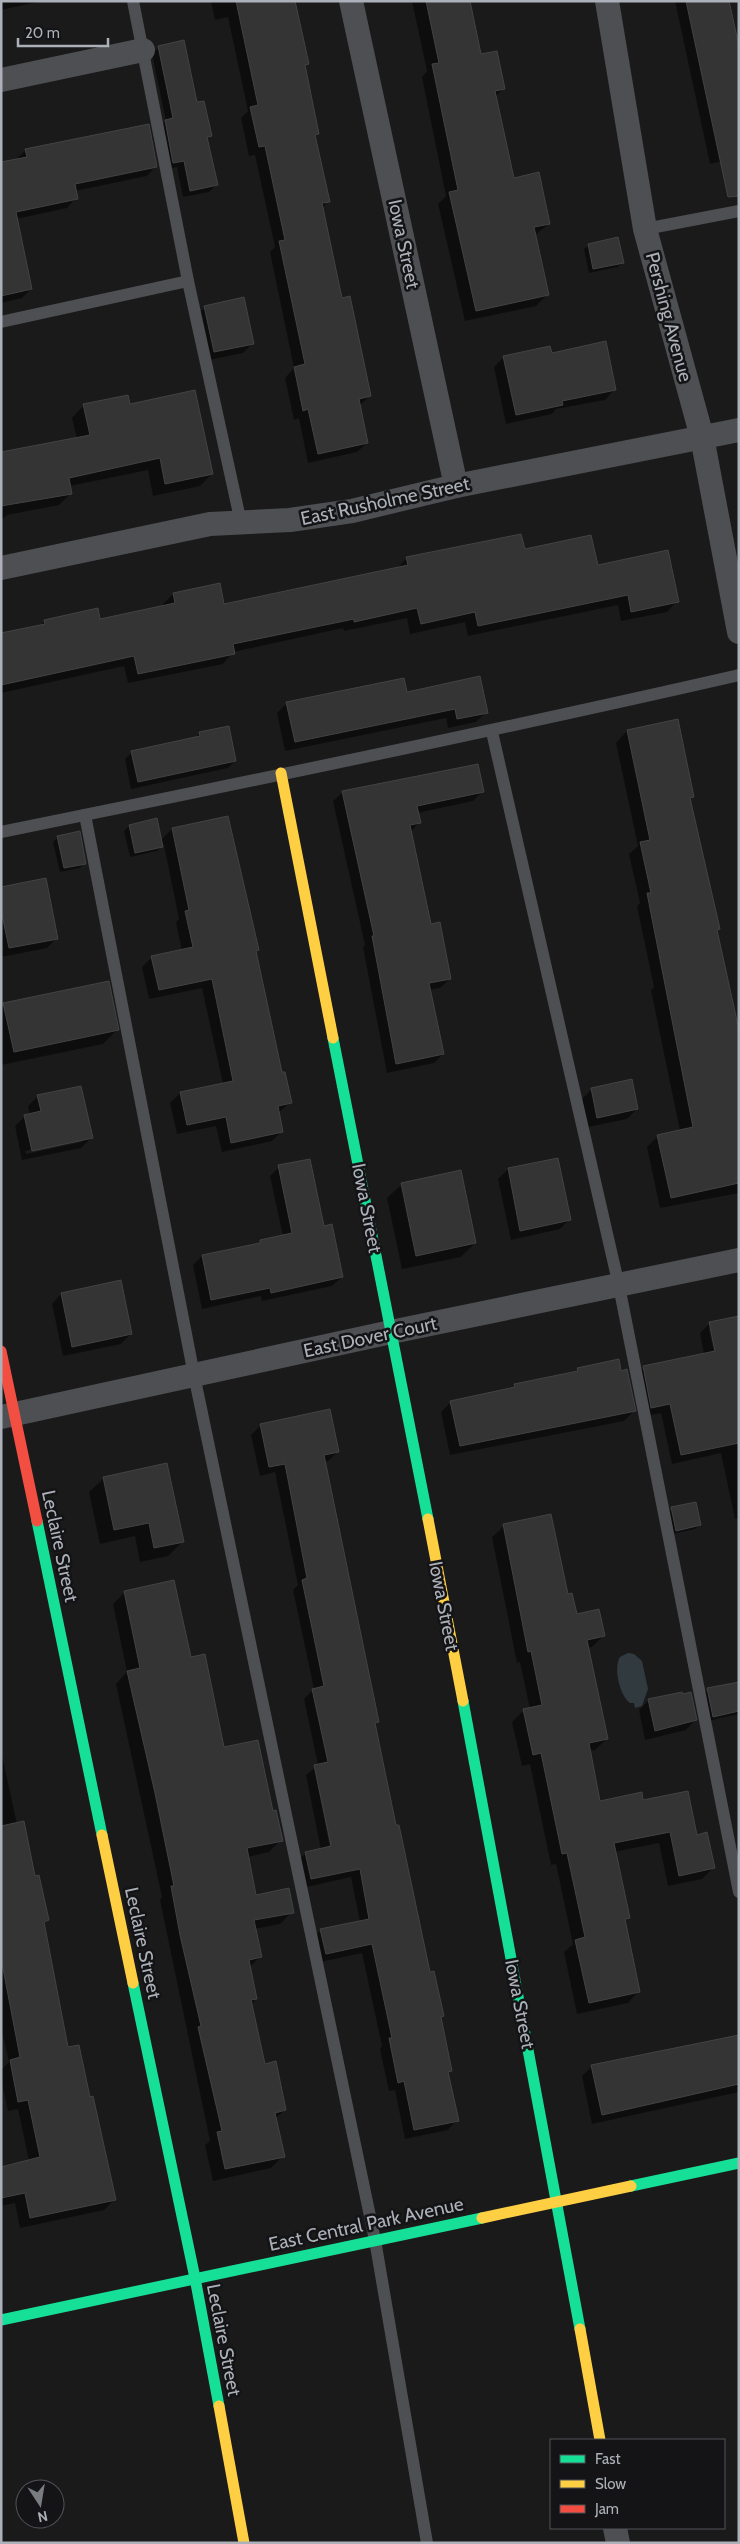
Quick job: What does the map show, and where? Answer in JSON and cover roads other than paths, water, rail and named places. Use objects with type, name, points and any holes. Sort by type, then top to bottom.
[{"type":"street","name":"Iowa Street","points":[[351,1],[456,486]]},
{"type":"street","name":"Pershing Avenue","points":[[607,1],[645,230],[702,437],[739,632]]},
{"type":"street","points":[[1,80],[143,50]]},
{"type":"street","name":"East Rusholme Street","points":[[1,568],[210,524],[290,520],[352,511],[456,486],[739,430]]},
{"type":"street","name":"Iowa Street","points":[[281,773],[391,1332],[558,2202],[600,2439]]},
{"type":"street","name":"East Dover Court","points":[[8,1416],[391,1332],[739,1260]]},
{"type":"street","name":"Leclaire Street","points":[[1,1351],[8,1416],[195,2278],[244,2543]]},
{"type":"street","name":"East Central Park Avenue","points":[[1,2320],[739,2163]]},
{"type":"street","points":[[615,2529],[618,2543]]},
{"type":"lane","points":[[133,1],[188,281],[241,523]]},
{"type":"lane","points":[[645,230],[739,211]]},
{"type":"lane","points":[[1,322],[188,281]]},
{"type":"lane","points":[[1,832],[281,773],[492,732],[739,674]]},
{"type":"lane","points":[[492,732],[619,1286],[739,1892]]},
{"type":"lane","points":[[85,815],[194,1375],[375,2240],[427,2543]]}]
